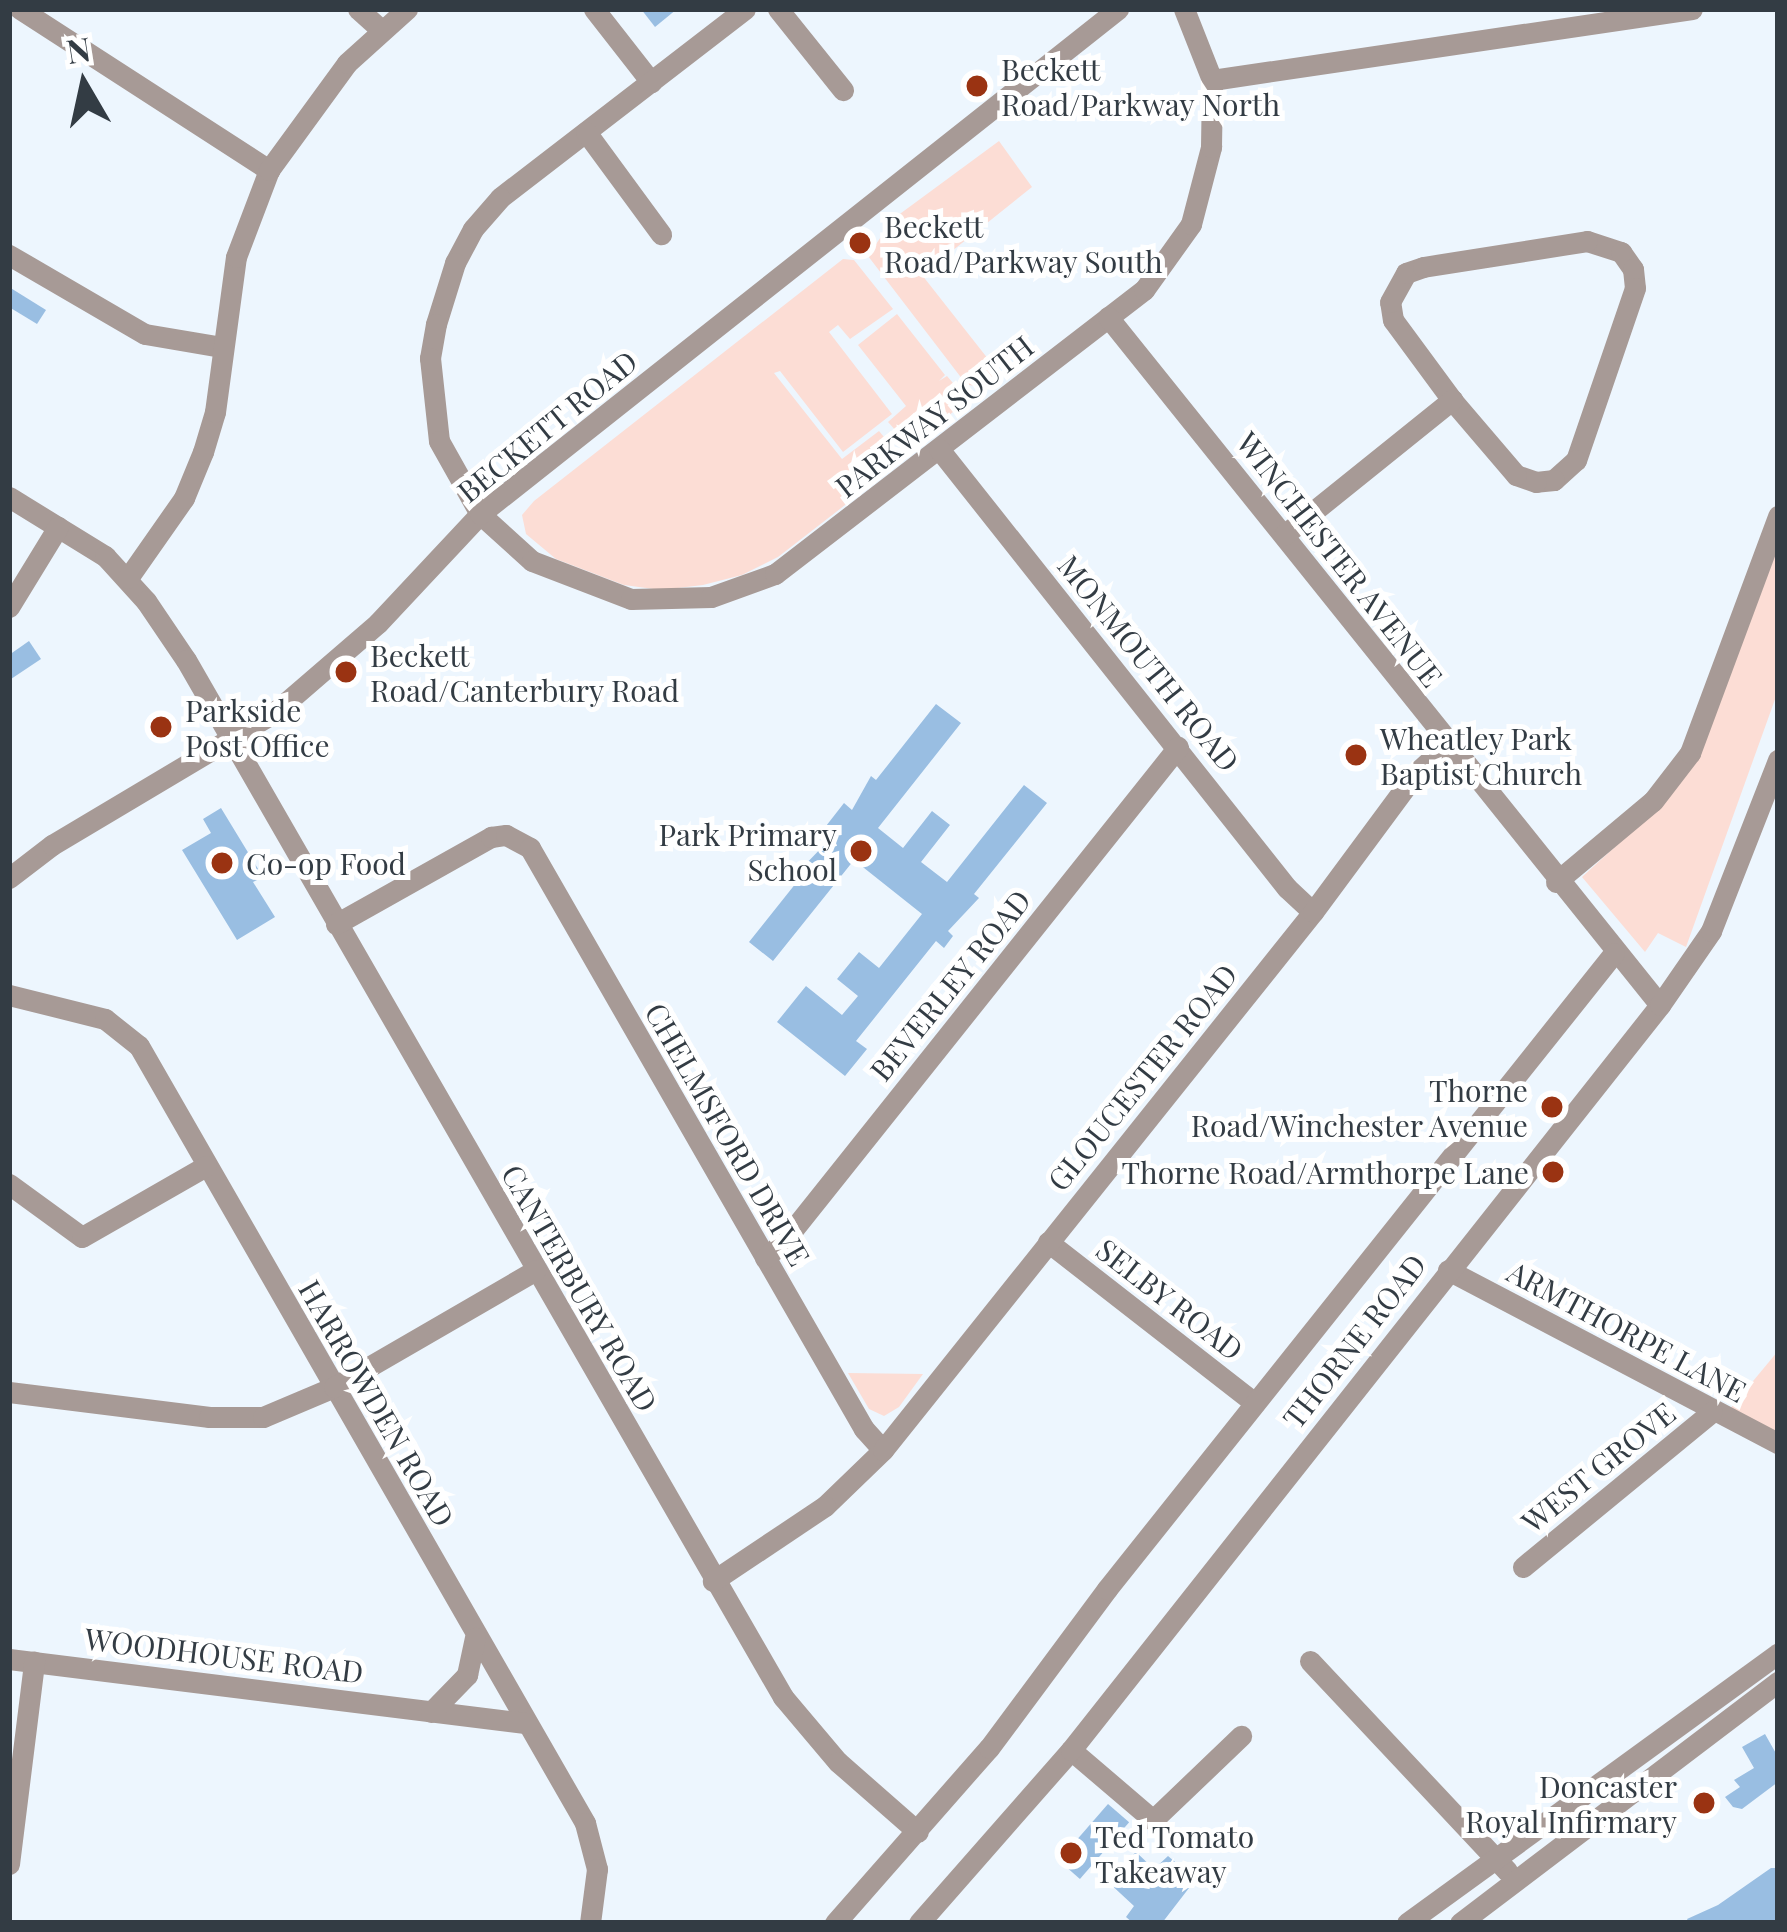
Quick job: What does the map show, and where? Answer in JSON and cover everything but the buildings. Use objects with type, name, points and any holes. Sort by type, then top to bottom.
[{"type":"street","points":[[20,9],[268,170]]},
{"type":"street","points":[[358,9],[381,30]]},
{"type":"street","points":[[128,578],[184,498],[202,452],[215,412],[236,257],[268,170],[324,90],[406,9]]},
{"type":"street","points":[[594,9],[651,82]]},
{"type":"street","name":"PARKWAY SOUTH","points":[[745,9],[500,198],[473,229],[455,263],[436,324],[430,358],[439,440],[480,514],[532,561],[595,590],[631,599],[711,597],[775,574],[1144,290],[1191,224],[1211,147],[1212,80],[1184,9]]},
{"type":"street","points":[[778,9],[843,90]]},
{"type":"street","name":"BECKETT ROAD","points":[[9,878],[52,845],[275,712],[378,623],[480,514],[1118,9]]},
{"type":"street","points":[[1212,80],[1692,9]]},
{"type":"street","points":[[586,133],[661,234]]},
{"type":"street","points":[[1587,241],[1621,252],[1633,269],[1635,288],[1568,471],[1535,482],[1516,476],[1452,400],[1393,320],[1390,302],[1406,273],[1587,241]]},
{"type":"street","points":[[9,255],[145,334],[221,347]]},
{"type":"street","name":"WINCHESTER AVENUE","points":[[1108,317],[1556,882],[1660,1006]]},
{"type":"street","points":[[1284,535],[1452,400]]},
{"type":"street","name":"MONMOUTH ROAD","points":[[939,449],[1287,888],[1313,912]]},
{"type":"street","name":"CANTERBURY ROAD","points":[[9,497],[128,578],[186,660],[713,1581],[796,1714],[838,1762],[918,1832]]},
{"type":"street","points":[[1556,882],[1653,801],[1690,753],[1778,516]]},
{"type":"street","points":[[9,607],[58,526]]},
{"type":"street","name":"GLOUCESTER ROAD","points":[[883,1450],[1313,912],[1415,774],[1448,744]]},
{"type":"street","name":"BEVERLEY ROAD","points":[[765,1258],[784,1241],[1178,747]]},
{"type":"street","name":"THORNE ROAD","points":[[919,1923],[1071,1750],[1660,1006],[1712,931],[1774,787],[1778,760]]},
{"type":"street","name":"CHELMSFORD DRIVE","points":[[337,924],[491,837],[506,835],[530,848],[864,1429],[883,1450]]},
{"type":"street","name":"THORNE ROAD","points":[[835,1923],[918,1832],[1613,953]]},
{"type":"street","name":"HARROWDEN ROAD","points":[[9,995],[85,1011],[124,1029],[593,1844],[597,1869],[590,1923]]},
{"type":"street","points":[[9,1184],[82,1237],[206,1166]]},
{"type":"street","name":"SELBY ROAD","points":[[1048,1242],[1256,1403]]},
{"type":"street","points":[[9,1392],[239,1419],[288,1411],[536,1270]]},
{"type":"street","name":"ARMTHORPE LANE","points":[[1448,1270],[1778,1443]]},
{"type":"street","name":"WEST GROVE","points":[[1523,1567],[1712,1412]]},
{"type":"street","points":[[713,1581],[825,1506],[883,1450]]},
{"type":"street","points":[[431,1712],[467,1675],[475,1638]]},
{"type":"street","points":[[1408,1923],[1778,1653]]},
{"type":"street","name":"WOODHOUSE ROAD","points":[[9,1658],[525,1723]]},
{"type":"street","points":[[1310,1661],[1517,1882]]},
{"type":"street","points":[[9,1864],[34,1662]]},
{"type":"street","points":[[1460,1923],[1778,1682]]},
{"type":"street","points":[[1071,1750],[1153,1820],[1161,1818],[1240,1736]]},
{"type":"shaded area","points":[[999,141],[1032,187],[922,275],[996,369],[998,377],[990,377],[985,389],[966,384],[868,256],[893,219]]},
{"type":"shaded area","points":[[843,259],[854,260],[893,309],[850,339],[838,325],[829,332],[892,414],[843,452],[780,371],[774,373],[842,459],[879,431],[894,449],[876,481],[778,557],[742,575],[703,585],[661,590],[624,585],[556,559],[526,534],[522,515],[534,501]]},
{"type":"shaded area","points":[[897,314],[945,375],[939,381],[947,376],[964,396],[964,402],[926,436],[906,442],[888,422],[906,406],[858,345]]},
{"type":"shaded area","points":[[1778,547],[1778,691],[1686,947],[1658,933],[1645,952],[1582,877],[1654,811],[1699,758]]},
{"type":"shaded area","points":[[1778,1351],[1778,1433],[1729,1410]]},
{"type":"shaded area","points":[[848,1373],[923,1374],[899,1407],[884,1416],[869,1409]]},
{"type":"place","name":"Beckett Road/Parkway North","points":[[977,86]]},
{"type":"place","name":"Beckett Road/Parkway South","points":[[860,243]]},
{"type":"place","name":"Beckett Road/Canterbury Road","points":[[346,672]]},
{"type":"place","name":"Parkside Post Office","points":[[161,727]]},
{"type":"place","name":"Wheatley Park Baptist Church","points":[[1356,755]]},
{"type":"place","name":"Park Primary School","points":[[861,851]]},
{"type":"place","name":"Co-op Food","points":[[222,863]]},
{"type":"place","name":"Thorne Road/Winchester Avenue","points":[[1552,1107]]},
{"type":"place","name":"Thorne Road/Armthorpe Lane","points":[[1553,1172]]},
{"type":"place","name":"Doncaster Royal Infirmary","points":[[1704,1803]]},
{"type":"place","name":"Ted Tomato Takeaway","points":[[1071,1853]]}]
